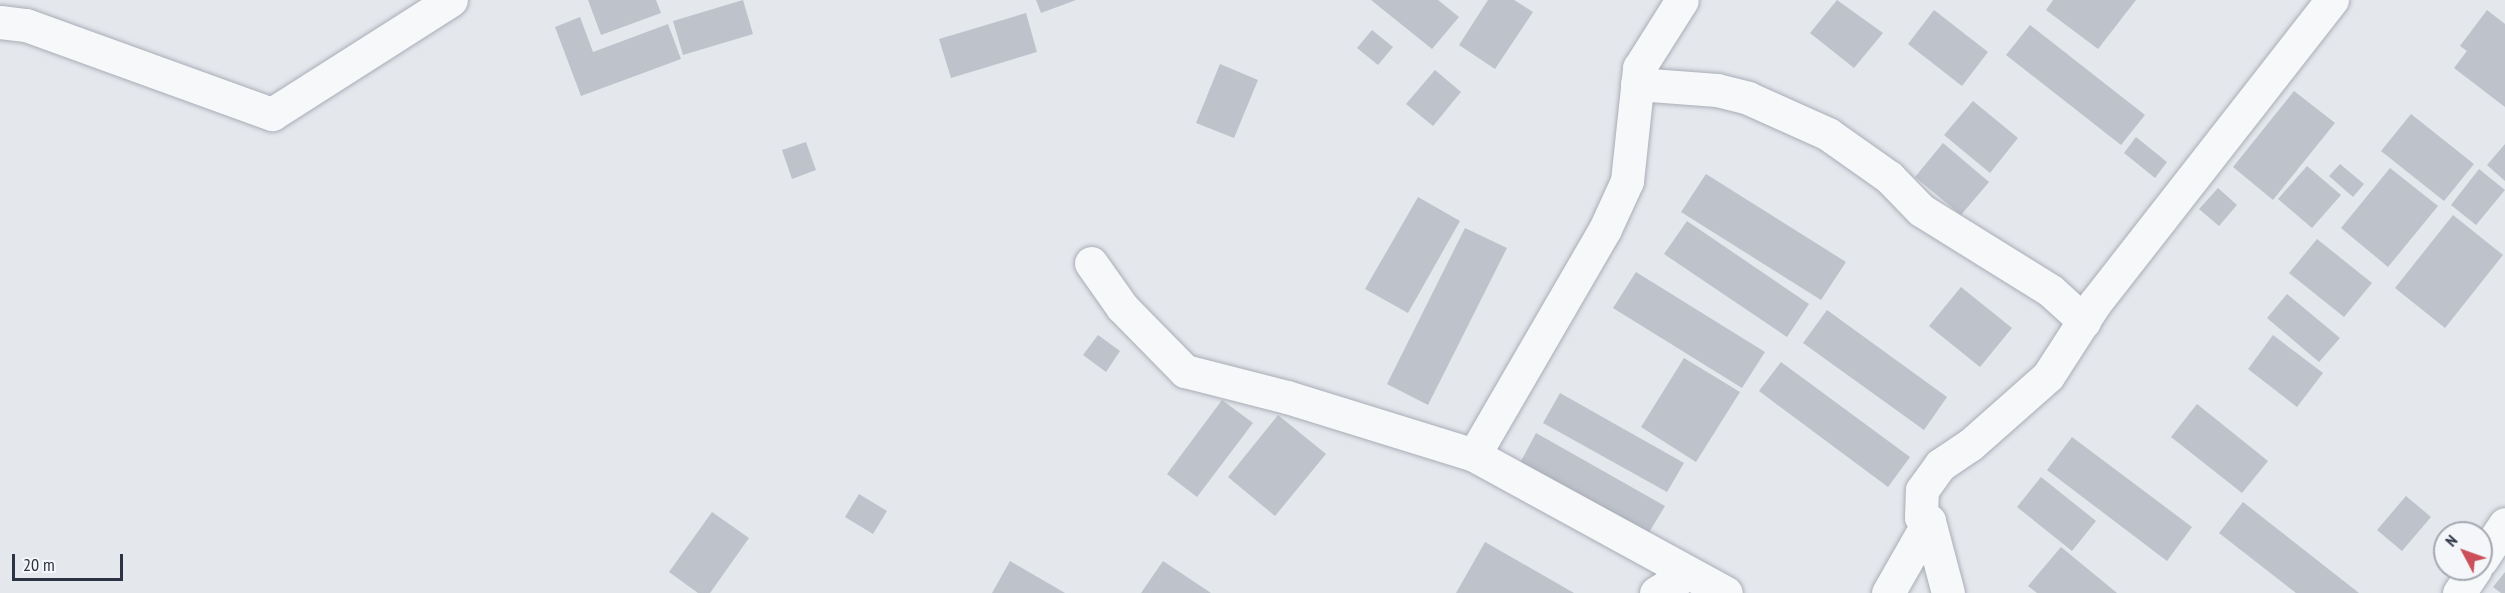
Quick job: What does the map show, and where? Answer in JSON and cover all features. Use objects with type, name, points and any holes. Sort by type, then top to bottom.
[{"type":"street","points":[[0,22],[26,25],[272,114],[451,0]]},
{"type":"street","points":[[1474,455],[1605,229],[1627,181],[1639,68],[1682,0]]},
{"type":"street","points":[[1948,593],[1929,521],[1921,517],[1922,490],[1940,465],[1970,445],[2048,376],[2084,321],[2332,0]]},
{"type":"street","points":[[1637,84],[1717,90],[1748,98],[1828,134],[1874,165],[1921,210],[1977,248],[2051,291],[2084,321]]},
{"type":"street","points":[[1091,263],[1122,307],[1185,371],[1474,455],[1726,593]]},
{"type":"street","points":[[1888,593],[1929,521]]},
{"type":"street","points":[[2493,542],[2505,524]]},
{"type":"street","points":[[1656,593],[1688,573]]},
{"type":"building","points":[[588,0],[656,0],[661,13],[601,35]]},
{"type":"building","points":[[743,0],[753,34],[683,55],[673,21]]},
{"type":"building","points":[[1036,0],[1076,0],[1041,13]]},
{"type":"building","points":[[1371,0],[1438,0],[1459,17],[1432,49]]},
{"type":"building","points":[[1488,0],[1514,0],[1533,12],[1495,69],[1459,45]]},
{"type":"building","points":[[1837,0],[1883,33],[1854,68],[1810,33]]},
{"type":"building","points":[[2053,0],[2136,0],[2098,49],[2046,10]]},
{"type":"building","points":[[1934,10],[1988,52],[1962,86],[1908,44]]},
{"type":"building","points":[[2487,10],[2505,24],[2505,107],[2454,68],[2467,51],[2460,46]]},
{"type":"building","points":[[1026,13],[1037,52],[951,78],[939,39]]},
{"type":"building","points":[[580,17],[593,52],[668,24],[681,59],[581,96],[555,27]]},
{"type":"building","points":[[2030,25],[2145,115],[2121,145],[2006,55]]},
{"type":"building","points":[[1372,30],[1393,47],[1378,65],[1357,48]]},
{"type":"building","points":[[1220,64],[1258,80],[1234,138],[1196,123]]},
{"type":"building","points":[[1435,70],[1461,92],[1433,126],[1406,104]]},
{"type":"building","points":[[2294,91],[2335,123],[2273,200],[2233,167]]},
{"type":"building","points":[[1973,101],[2018,138],[1990,173],[1944,135]]},
{"type":"building","points":[[2411,114],[2474,164],[2444,201],[2381,151]]},
{"type":"building","points":[[2136,137],[2167,162],[2155,178],[2124,153]]},
{"type":"building","points":[[806,142],[816,170],[792,179],[782,150]]},
{"type":"building","points":[[1943,143],[1989,182],[1961,215],[1915,177]]},
{"type":"building","points":[[2505,144],[2505,181],[2487,165]]},
{"type":"building","points":[[2340,164],[2364,184],[2353,197],[2329,176]]},
{"type":"building","points":[[2307,166],[2341,195],[2312,228],[2278,199]]},
{"type":"building","points":[[2390,168],[2438,206],[2388,267],[2341,228]]},
{"type":"building","points":[[2479,169],[2505,190],[2476,225],[2451,205]]},
{"type":"building","points":[[1706,174],[1846,262],[1821,300],[1681,212]]},
{"type":"building","points":[[2218,188],[2237,205],[2219,226],[2199,209]]},
{"type":"building","points":[[1418,197],[1460,221],[1408,313],[1365,289]]},
{"type":"building","points":[[2453,215],[2503,255],[2445,328],[2395,288]]},
{"type":"building","points":[[1687,221],[1809,304],[1787,337],[1664,254]]},
{"type":"building","points":[[1465,228],[1507,248],[1428,405],[1387,384]]},
{"type":"building","points":[[2317,239],[2372,283],[2344,317],[2289,273]]},
{"type":"building","points":[[1636,272],[1765,352],[1742,388],[1613,308]]},
{"type":"building","points":[[1961,287],[2012,328],[1980,367],[1929,326]]},
{"type":"building","points":[[2287,294],[2340,338],[2319,362],[2267,318]]},
{"type":"building","points":[[1827,310],[1947,397],[1924,430],[1803,343]]},
{"type":"building","points":[[1098,335],[1120,351],[1106,372],[1083,355]]},
{"type":"building","points":[[2273,335],[2323,373],[2297,407],[2248,369]]},
{"type":"building","points":[[1684,358],[1740,392],[1696,462],[1641,427]]},
{"type":"building","points":[[1781,362],[1910,457],[1888,487],[1759,391]]},
{"type":"building","points":[[1560,393],[1684,463],[1667,492],[1543,423]]},
{"type":"building","points":[[1222,400],[1253,423],[1197,497],[1167,474]]},
{"type":"building","points":[[2197,404],[2268,461],[2242,493],[2171,437]]},
{"type":"building","points":[[1278,415],[1326,454],[1275,516],[1228,477]]},
{"type":"building","points":[[1536,433],[1665,506],[1648,534],[1520,463]]},
{"type":"building","points":[[2072,437],[2192,527],[2167,561],[2047,470]]},
{"type":"building","points":[[2041,477],[2096,521],[2072,551],[2017,507]]},
{"type":"building","points":[[859,494],[887,511],[873,534],[845,517]]},
{"type":"building","points":[[2406,496],[2431,517],[2402,551],[2377,530]]},
{"type":"building","points":[[2243,502],[2359,593],[2296,593],[2219,533]]},
{"type":"building","points":[[712,512],[749,538],[710,593],[698,593],[669,572]]},
{"type":"building","points":[[1485,542],[1574,593],[1456,593]]},
{"type":"building","points":[[2061,547],[2117,593],[2037,593],[2028,586]]},
{"type":"building","points":[[1010,561],[1065,593],[992,593]]},
{"type":"building","points":[[1163,561],[1211,593],[1141,593]]},
{"type":"building","points":[[2505,572],[2505,593],[2501,593],[2493,587]]}]
